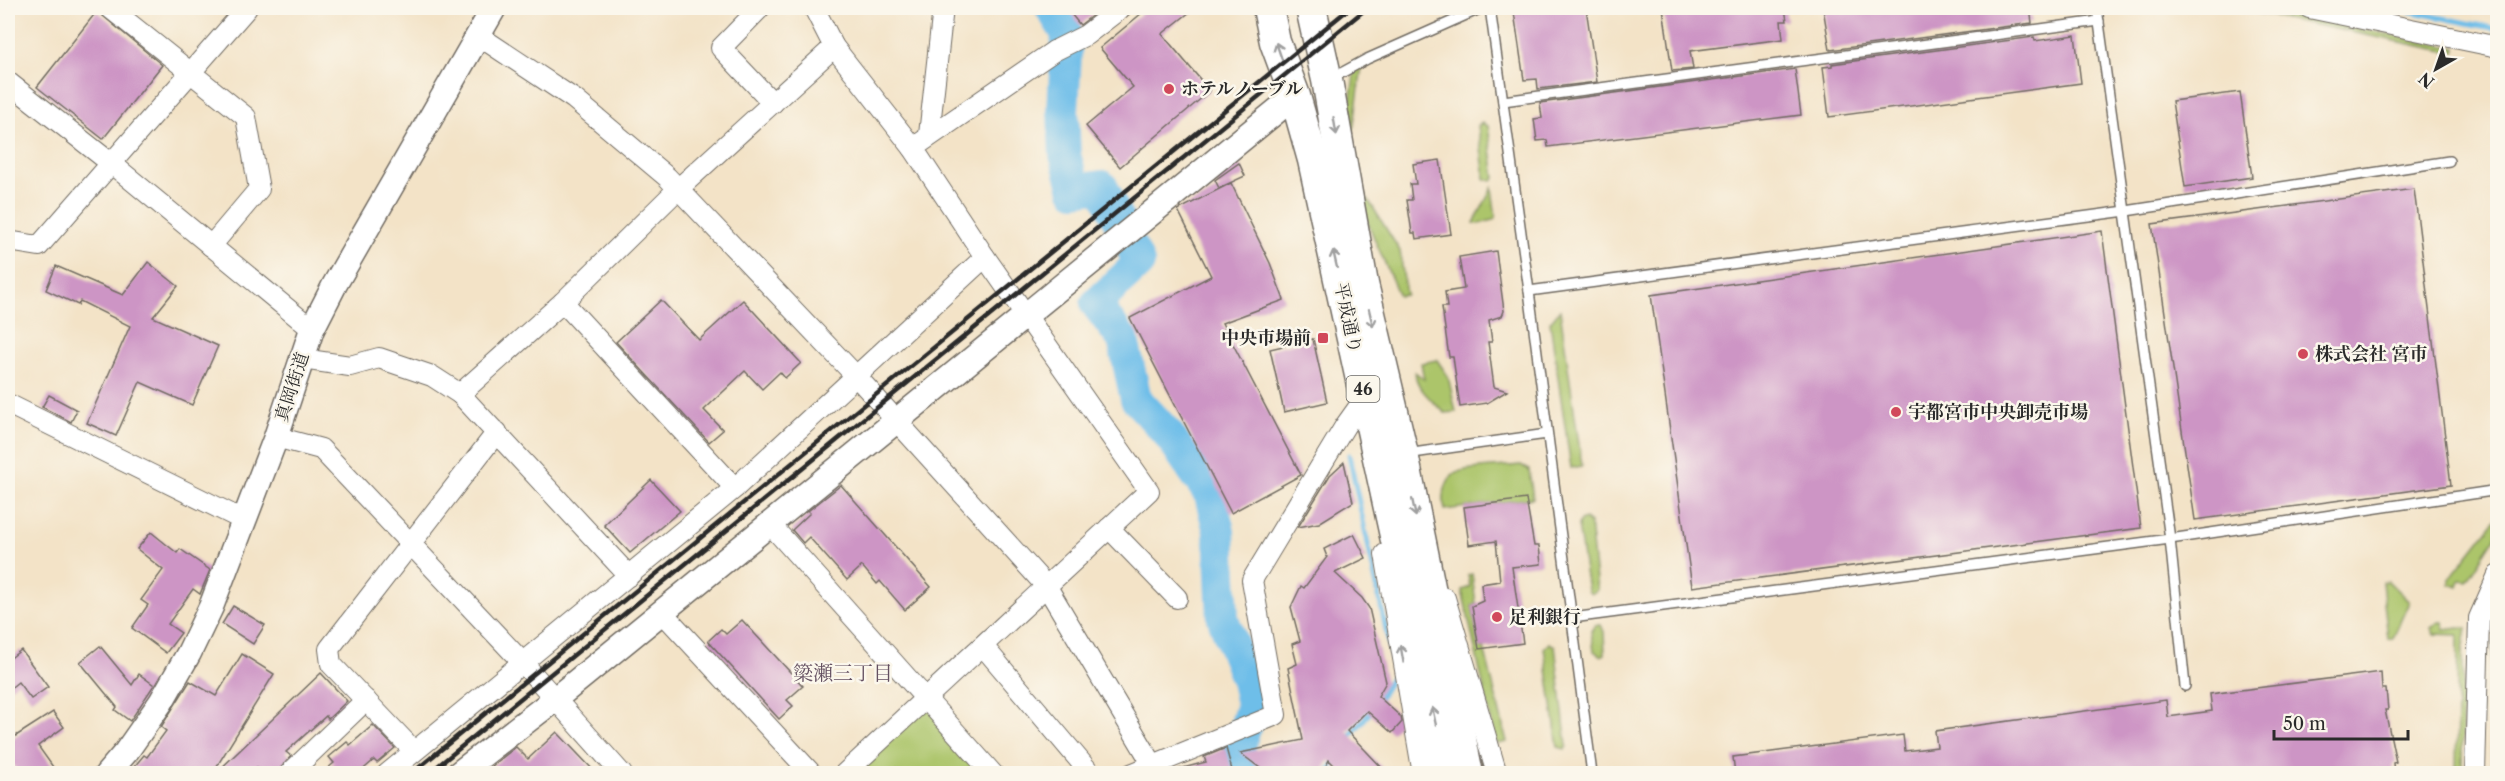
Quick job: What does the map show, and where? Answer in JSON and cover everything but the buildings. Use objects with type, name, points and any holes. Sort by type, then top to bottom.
[{"type":"main road","name":"平成通り","points":[[1268,8],[1275,42],[1295,96],[1313,160],[1365,398],[1391,457],[1469,774]]},
{"type":"main road","name":"平成通り","points":[[1311,8],[1327,80],[1447,774]]},
{"type":"street","points":[[110,8],[246,117],[260,189],[211,246]]},
{"type":"street","points":[[8,241],[39,246],[247,8]]},
{"type":"street","name":"真岡街道","points":[[107,774],[126,752],[161,702],[189,653],[211,607],[276,437],[312,329],[335,284],[494,8]]},
{"type":"street","points":[[760,8],[721,48],[773,103]]},
{"type":"street","points":[[814,8],[834,46],[913,148],[985,257],[1149,491],[844,774]]},
{"type":"street","points":[[929,135],[943,8]]},
{"type":"street","points":[[913,148],[1054,51],[1086,35],[1121,8]]},
{"type":"street","points":[[2309,8],[2498,47]]},
{"type":"street","points":[[479,36],[574,99],[678,189],[856,376],[1047,587],[1154,769]]},
{"type":"street","points":[[460,394],[563,302],[678,189],[834,46]]},
{"type":"street","points":[[8,82],[112,164],[312,329]]},
{"type":"street","points":[[458,774],[555,699],[1295,96]]},
{"type":"street","points":[[387,774],[735,488],[985,257]]},
{"type":"street","points":[[563,302],[735,488]]},
{"type":"street","points":[[302,359],[350,366],[379,358],[432,376],[460,394],[629,576]]},
{"type":"street","points":[[1131,774],[1154,769],[1276,715],[1252,580],[1345,426],[1365,398]]},
{"type":"street","points":[[8,404],[243,520]]},
{"type":"street","points":[[414,751],[331,664],[329,649],[497,432]]},
{"type":"street","points":[[276,437],[321,449],[523,663],[622,774]]},
{"type":"street","points":[[1391,457],[1382,537],[1423,774]]},
{"type":"street","points":[[770,524],[993,774]]},
{"type":"street","points":[[1109,528],[1177,598]]},
{"type":"street","points":[[1469,774],[1437,569],[1497,774]]},
{"type":"street","points":[[2475,774],[2479,618],[2498,575]]},
{"type":"street","points":[[662,612],[812,774]]},
{"type":"street","points":[[982,646],[1091,774]]},
{"type":"street","points":[[289,774],[366,700]]},
{"type":"lane","points":[[1327,80],[1367,58],[1482,8]]},
{"type":"lane","points":[[1490,8],[1592,774]]},
{"type":"lane","points":[[2097,8],[2170,539],[2185,686]]},
{"type":"lane","points":[[1503,101],[2099,21]]},
{"type":"lane","points":[[1529,291],[2126,211],[2449,161]]},
{"type":"lane","points":[[1391,457],[1547,434]]},
{"type":"lane","points":[[1572,618],[2170,539],[2492,491]]},
{"type":"green space","points":[[2232,8],[2257,8],[2456,48],[2455,53]]},
{"type":"green space","points":[[1362,66],[1348,167],[1400,251],[1406,295],[1399,296],[1342,163],[1355,67]]},
{"type":"green space","points":[[1482,123],[1488,126],[1495,178],[1492,181],[1485,179],[1478,126]]},
{"type":"green space","points":[[1492,188],[1496,219],[1479,224],[1474,223]]},
{"type":"green space","points":[[1560,310],[1582,466],[1571,468],[1550,322]]},
{"type":"green space","points":[[1437,360],[1448,376],[1456,412],[1445,413],[1426,394],[1416,378],[1415,372],[1424,379],[1421,363]]},
{"type":"green space","points":[[1521,465],[1529,470],[1533,498],[1445,510],[1445,488],[1453,475],[1458,472]]},
{"type":"green space","points":[[2497,518],[2497,534],[2467,581],[2460,580],[2458,587],[2450,584],[2450,578]]},
{"type":"green space","points":[[1585,519],[1590,523],[1597,590],[1591,594],[1588,591],[1578,525]]},
{"type":"green space","points":[[1472,574],[1476,604],[1472,606],[1479,648],[1484,648],[1507,742],[1497,744],[1462,590],[1470,587],[1468,575]]},
{"type":"green space","points":[[2388,581],[2409,602],[2393,638],[2388,639],[2382,582]]},
{"type":"green space","points":[[2443,622],[2445,630],[2467,627],[2463,652],[2462,773],[2456,773],[2458,635],[2434,634],[2431,628]]},
{"type":"green space","points":[[1595,625],[1601,625],[1604,632],[1605,654],[1601,656],[1594,651],[1591,631]]},
{"type":"green space","points":[[1549,643],[1555,646],[1567,746],[1565,749],[1558,747],[1544,648]]},
{"type":"green space","points":[[920,709],[930,710],[986,774],[849,774]]},
{"type":"water","points":[[2497,626],[2498,773],[2492,774],[2493,651]]},
{"type":"waterway","points":[[1051,8],[1067,34],[1063,110],[1065,155],[1075,190],[1102,186],[1139,263],[1096,304],[1123,340],[1136,399],[1168,434],[1210,495],[1219,531],[1223,619],[1247,681],[1252,704],[1238,753],[1245,768],[1251,774]]},
{"type":"waterway","points":[[2393,8],[2498,29]]},
{"type":"waterway","points":[[1348,738],[1373,709],[1395,672],[1349,455]]},
{"type":"waterway","points":[[1328,774],[1336,759]]},
{"type":"railway","points":[[411,774],[1350,8]]},
{"type":"railway","points":[[428,774],[1367,8]]},
{"type":"place","name":"ホテルノーブル","points":[[1169,89]]},
{"type":"place","name":"中央市場前","points":[[1323,338]]},
{"type":"place","name":"株式会社 宮市","points":[[2303,354]]},
{"type":"place","name":"宇都宮市中央卸売市場","points":[[1896,412]]},
{"type":"place","name":"足利銀行","points":[[1497,617]]},
{"type":"district","name":"簗瀬三丁目","points":[[843,673]]}]
